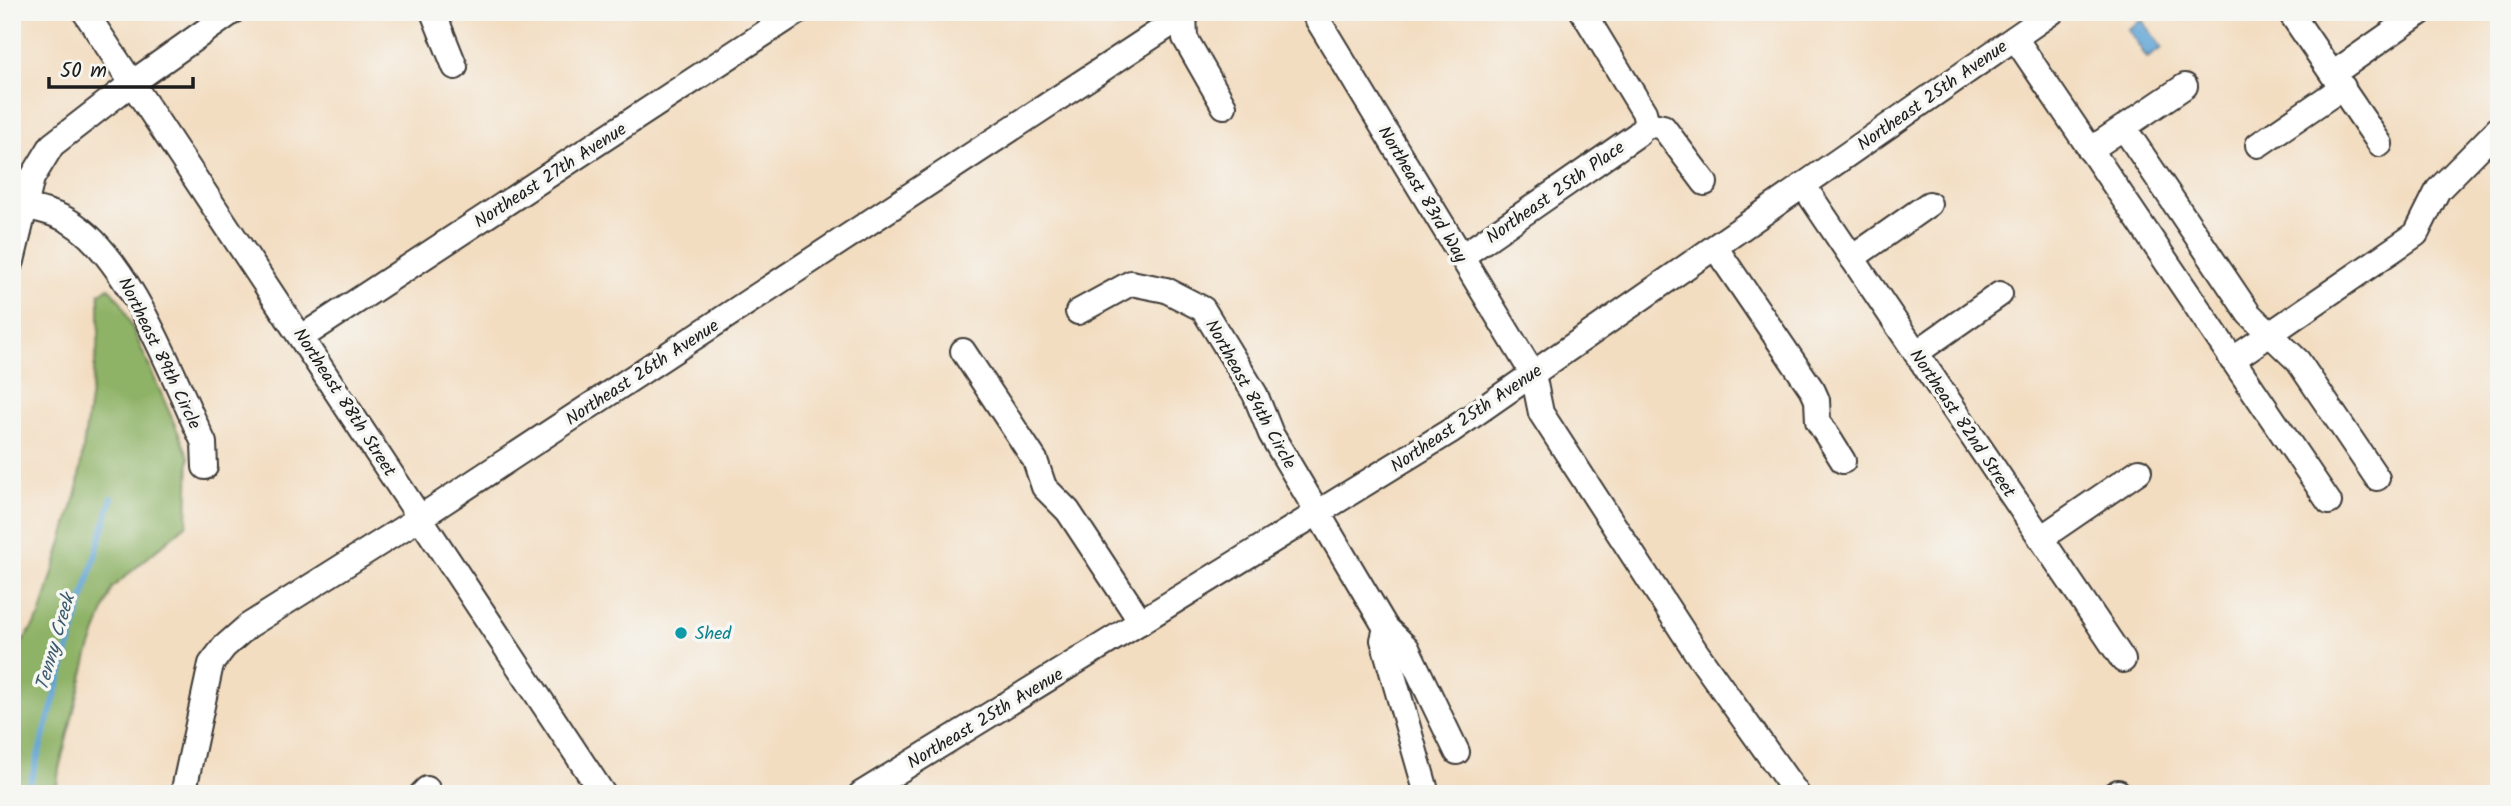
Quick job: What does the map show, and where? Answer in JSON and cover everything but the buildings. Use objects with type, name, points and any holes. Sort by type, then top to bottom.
[{"type":"street","name":"Northeast 88th Street","points":[[85,12],[603,794]]},
{"type":"street","points":[[12,261],[19,205],[52,145],[132,83],[232,12]]},
{"type":"street","points":[[433,12],[447,53],[455,67]]},
{"type":"street","name":"Northeast 27th Avenue","points":[[302,337],[797,12]]},
{"type":"street","name":"Northeast 83rd Way","points":[[1313,12],[1533,374],[1542,413],[1696,652],[1797,794]]},
{"type":"street","points":[[1583,12],[1644,112],[1647,124],[1663,127],[1705,183]]},
{"type":"street","name":"Northeast 25th Avenue","points":[[861,794],[1441,438],[2052,12]]},
{"type":"street","points":[[2290,12],[2339,80],[2380,144]]},
{"type":"street","points":[[2258,145],[2421,12]]},
{"type":"street","points":[[1186,13],[1185,38],[1224,106]]},
{"type":"street","name":"Northeast 26th Avenue","points":[[183,794],[211,664],[224,647],[248,626],[421,517],[1186,13]]},
{"type":"street","points":[[2015,38],[2329,502]]},
{"type":"street","points":[[2091,150],[2185,86]]},
{"type":"street","name":"Northeast 25th Place","points":[[1461,257],[1638,134],[1647,124]]},
{"type":"street","points":[[2124,128],[2249,314],[2298,361],[2377,478]]},
{"type":"street","points":[[2232,360],[2416,234],[2438,190],[2499,128]]},
{"type":"street","name":"Northeast 82nd Street","points":[[1803,185],[2123,660]]},
{"type":"street","points":[[1852,258],[1929,204]]},
{"type":"street","name":"Northeast 89th Circle","points":[[19,205],[56,214],[70,222],[97,243],[119,269],[204,443],[205,467]]},
{"type":"street","points":[[1715,247],[1813,391],[1817,400],[1818,421],[1843,461]]},
{"type":"street","name":"Northeast 84th Circle","points":[[1079,312],[1131,284],[1166,290],[1203,309],[1255,394],[1271,434],[1386,628]]},
{"type":"street","points":[[1916,353],[2000,295]]},
{"type":"street","points":[[964,351],[1035,460],[1044,487],[1068,511],[1142,622]]},
{"type":"street","points":[[2041,538],[2139,471]]},
{"type":"street","points":[[1416,756],[1455,747],[1407,648],[1386,628],[1383,640],[1416,756],[1427,794]]},
{"type":"green space","points":[[108,287],[121,302],[189,457],[187,524],[112,588],[88,655],[59,769],[56,794],[12,794],[12,657],[40,616],[77,491],[99,335],[99,294]]},
{"type":"water","points":[[2142,20],[2162,48],[2147,58],[2128,29]]},
{"type":"waterway","name":"Tenny Creek","points":[[27,794],[112,498]]},
{"type":"place","name":"Shed","points":[[681,633]]}]
